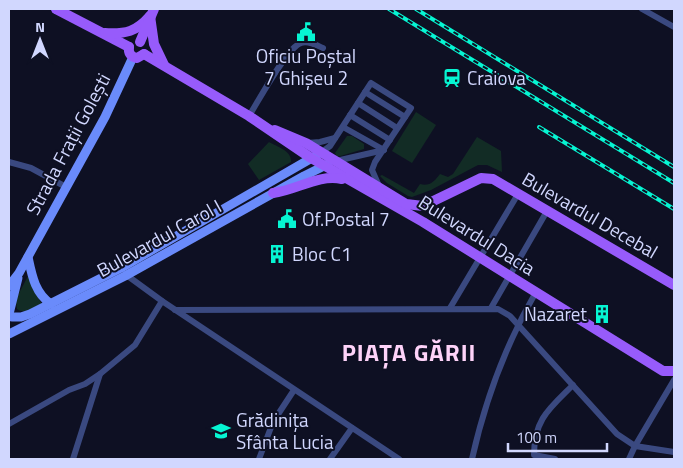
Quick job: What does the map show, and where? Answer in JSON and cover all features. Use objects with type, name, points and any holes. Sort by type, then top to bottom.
[{"type":"main road","name":"Bulevardul Dacia","points":[[56,9],[103,33],[135,53],[164,66],[249,116],[311,158],[424,222],[663,371],[674,371]]},
{"type":"main road","points":[[103,33],[115,34],[133,31],[142,25],[152,13]]},
{"type":"main road","points":[[135,53],[133,43],[140,42],[152,13]]},
{"type":"main road","points":[[152,13],[154,44],[164,66]]},
{"type":"main road","name":"Bulevardul Dacia","points":[[262,125],[306,143],[406,204],[423,206]]},
{"type":"main road","points":[[274,193],[324,178],[352,182]]},
{"type":"main road","name":"Bulevardul Decebal","points":[[423,206],[471,182],[486,178],[493,179],[674,285]]},
{"type":"main road","points":[[423,206],[424,222]]},
{"type":"street","points":[[642,9],[674,27]]},
{"type":"street","points":[[249,116],[286,56],[297,44],[308,42],[323,48]]},
{"type":"street","name":"Strada Frații Golești","points":[[9,286],[19,273],[105,117],[135,53]]},
{"type":"street","points":[[322,152],[343,127],[371,83],[410,108],[375,162],[372,170],[380,188]]},
{"type":"street","points":[[365,92],[404,117]]},
{"type":"street","points":[[358,103],[397,128]]},
{"type":"street","points":[[350,115],[390,140]]},
{"type":"street","points":[[343,127],[384,150]]},
{"type":"street","points":[[306,143],[335,138]]},
{"type":"street","points":[[336,161],[384,150]]},
{"type":"street","name":"Bulevardul Carol I","points":[[10,315],[21,317],[30,314],[123,272],[322,152]]},
{"type":"street","name":"Bulevardul Carol I","points":[[9,334],[336,161]]},
{"type":"street","points":[[9,162],[31,168],[66,187]]},
{"type":"street","points":[[450,308],[518,194]]},
{"type":"street","points":[[491,308],[547,211]]},
{"type":"street","points":[[28,257],[34,283],[44,300],[51,304]]},
{"type":"street","points":[[123,272],[175,310],[399,459]]},
{"type":"street","name":"Strada Frații Golești","points":[[9,334],[13,326],[10,315],[19,273]]},
{"type":"street","points":[[472,459],[484,411],[518,325],[536,292]]},
{"type":"street","points":[[9,424],[69,390],[85,384],[100,374],[135,345],[162,301]]},
{"type":"street","points":[[175,310],[491,308],[504,312],[518,325],[617,434],[635,446],[674,452]]},
{"type":"street","points":[[73,459],[100,374]]},
{"type":"street","points":[[629,459],[674,380]]},
{"type":"street","points":[[555,459],[534,455],[537,432],[540,422],[548,410],[574,385]]},
{"type":"street","points":[[259,459],[273,422],[294,390]]},
{"type":"street","points":[[330,459],[352,428]]},
{"type":"green space","points":[[416,112],[436,125],[412,163],[392,151]]},
{"type":"green space","points":[[347,136],[352,136],[364,144],[364,149],[337,157],[335,153]]},
{"type":"green space","points":[[477,137],[501,151],[502,172],[487,165],[478,165],[431,190],[412,197],[387,183],[380,176],[382,175],[414,193],[420,184],[432,183],[440,174],[448,177],[453,174]]},
{"type":"green space","points":[[269,142],[287,152],[291,162],[259,180],[248,164]]},
{"type":"green space","points":[[28,276],[42,304],[29,311],[20,311],[17,309],[17,297]]},
{"type":"railway","points":[[389,9],[674,183]]},
{"type":"railway","points":[[416,9],[674,167]]},
{"type":"railway","points":[[539,127],[674,209]]},
{"type":"place","name":"Oficiu Poștal 7 Ghișeu 2","points":[[306,32]]},
{"type":"place","name":"Craiova","points":[[452,78]]},
{"type":"place","name":"Of.Postal 7","points":[[287,219]]},
{"type":"place","name":"Bloc C1","points":[[277,254]]},
{"type":"place","name":"Nazaret","points":[[602,314]]},
{"type":"place","name":"Grădinița Sfânta Lucia","points":[[221,431]]},
{"type":"district","name":"PIAȚA GĂRII","points":[[409,353]]}]
